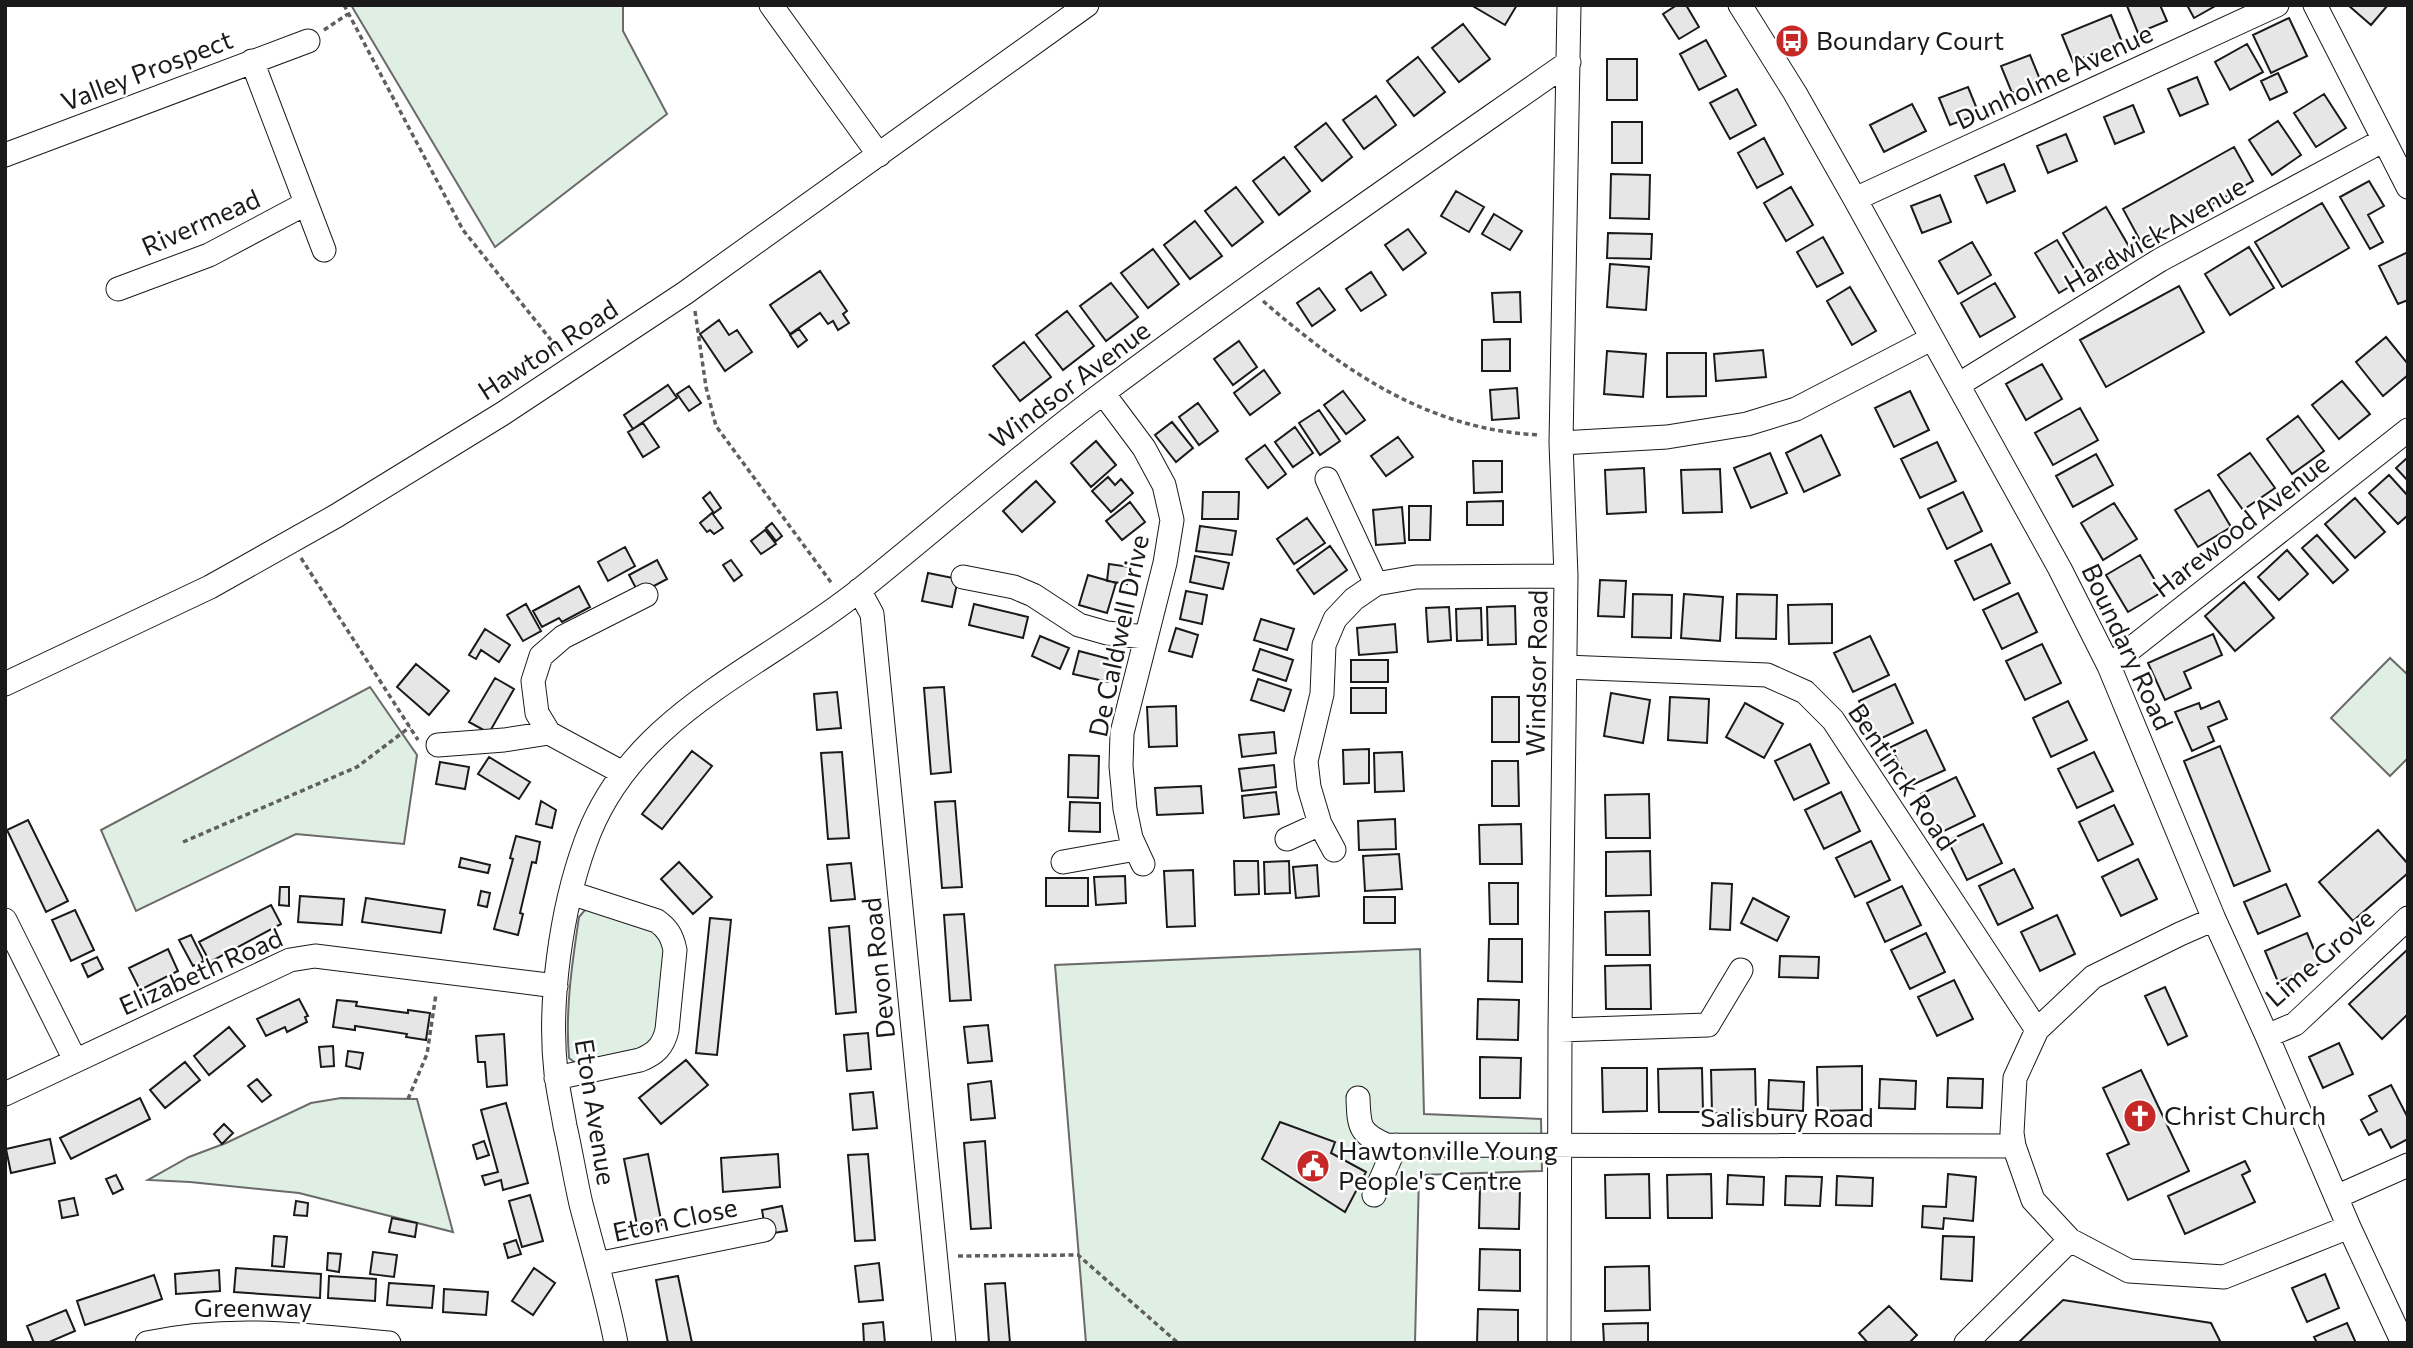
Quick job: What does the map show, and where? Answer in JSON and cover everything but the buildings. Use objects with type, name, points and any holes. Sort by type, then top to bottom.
[{"type":"street","points":[[771,5],[879,155]]},
{"type":"street","name":"Hawton Road","points":[[5,684],[210,587],[336,516],[573,368],[685,293],[1087,5]]},
{"type":"street","name":"Windsor Road","points":[[1559,1343],[1566,576],[1561,439],[1569,5]]},
{"type":"street","name":"Boundary Road","points":[[1740,5],[1795,93],[1855,199],[2060,569],[2109,666],[2214,919],[2403,1343]]},
{"type":"street","name":"Dunholme Avenue","points":[[1855,199],[2277,5]]},
{"type":"street","points":[[2315,5],[2408,187]]},
{"type":"street","name":"Valley Prospect","points":[[5,155],[308,41]]},
{"type":"street","points":[[252,61],[324,250]]},
{"type":"street","name":"Windsor Avenue","points":[[622,773],[684,710],[852,596],[991,480],[1103,393],[1569,62]]},
{"type":"street","name":"Hardwick Avenue","points":[[1958,385],[2160,261],[2384,140]]},
{"type":"street","name":"Rivermead","points":[[118,289],[209,255],[305,204]]},
{"type":"street","points":[[1561,439],[1667,437],[1747,424],[1796,409],[1931,339]]},
{"type":"street","name":"De Caldwell Drive","points":[[1063,862],[1140,856],[1131,838],[1125,808],[1121,766],[1122,733],[1166,563],[1172,520],[1164,485],[1144,449],[1103,393]]},
{"type":"street","name":"Harewood Avenue","points":[[2109,666],[2408,429]]},
{"type":"street","points":[[1327,479],[1376,584]]},
{"type":"street","points":[[1334,850],[1320,824],[1306,761],[1322,694],[1324,645],[1335,619],[1354,599],[1376,584],[1416,577],[1566,576]]},
{"type":"street","points":[[963,577],[1014,587],[1033,595],[1079,625],[1145,637]]},
{"type":"street","points":[[622,773],[549,733],[537,713],[533,681],[541,656],[563,637],[646,595]]},
{"type":"street","name":"Devon Road","points":[[852,596],[872,614],[944,1343]]},
{"type":"street","name":"Bentinck Road","points":[[1564,667],[1767,675],[1805,692],[1833,720],[2037,1030]]},
{"type":"street","points":[[438,745],[504,740],[549,733]]},
{"type":"street","name":"Eton Avenue","points":[[609,1341],[597,1264],[580,1197],[556,1078],[554,1025],[556,986],[571,893],[585,843],[622,773]]},
{"type":"street","points":[[1287,839],[1320,824]]},
{"type":"street","points":[[556,1078],[640,1060],[659,1049],[667,1030],[674,950],[673,938],[657,921],[571,893]]},
{"type":"street","name":"Lime Grove","points":[[2267,1037],[2295,1024],[2408,918]]},
{"type":"street","points":[[2214,919],[2093,977],[2037,1030],[2015,1078],[2012,1133],[2033,1200],[2070,1240],[2129,1271],[2224,1276],[2349,1227]]},
{"type":"street","points":[[5,920],[75,1060]]},
{"type":"street","name":"Elizabeth Road","points":[[5,1094],[290,960],[315,956],[556,986]]},
{"type":"street","points":[[1560,1030],[1708,1025],[1741,970]]},
{"type":"street","points":[[1358,1098],[1359,1123],[1367,1137],[1386,1145],[1396,1145],[1374,1195]]},
{"type":"street","name":"Salisbury Road","points":[[1396,1145],[2014,1146]]},
{"type":"street","points":[[2336,1197],[2408,1166]]},
{"type":"street","name":"Eton Close","points":[[597,1264],[764,1230]]},
{"type":"street","points":[[1966,1343],[2070,1240]]},
{"type":"street","name":"Greenway","points":[[147,1343],[193,1334],[245,1332],[298,1333],[389,1343]]},
{"type":"path","points":[[344,5],[463,230],[573,368]]},
{"type":"path","points":[[308,41],[348,13]]},
{"type":"path","points":[[1248,289],[1298,331],[1362,378],[1425,410],[1487,429],[1561,439]]},
{"type":"path","points":[[685,293],[694,307],[706,387],[716,426],[852,596]]},
{"type":"path","points":[[290,541],[419,741],[438,745]]},
{"type":"path","points":[[183,842],[356,766],[410,727]]},
{"type":"path","points":[[408,1099],[427,1054],[440,972]]},
{"type":"path","points":[[935,1256],[1079,1255],[1178,1343]]},
{"type":"green space","points":[[351,5],[623,5],[623,31],[667,114],[495,247]]},
{"type":"green space","points":[[2390,658],[2408,675],[2408,758],[2390,776],[2331,718]]},
{"type":"green space","points":[[370,687],[417,755],[404,844],[296,834],[136,911],[101,830]]},
{"type":"green space","points":[[591,909],[648,924],[665,942],[660,1028],[649,1048],[578,1065],[569,1058],[570,987],[579,917],[585,910]]},
{"type":"green space","points":[[1420,949],[1424,1114],[1541,1119],[1542,1171],[1419,1175],[1415,1343],[1086,1343],[1055,965]]},
{"type":"green space","points":[[341,1098],[417,1099],[453,1232],[299,1193],[148,1180],[189,1157],[226,1143],[311,1103]]},
{"type":"place","name":"Boundary Court","points":[[1792,41]]},
{"type":"place","name":"Christ Church","points":[[2140,1116]]},
{"type":"place","name":"Hawtonville Young People's Centre","points":[[1313,1166]]}]
